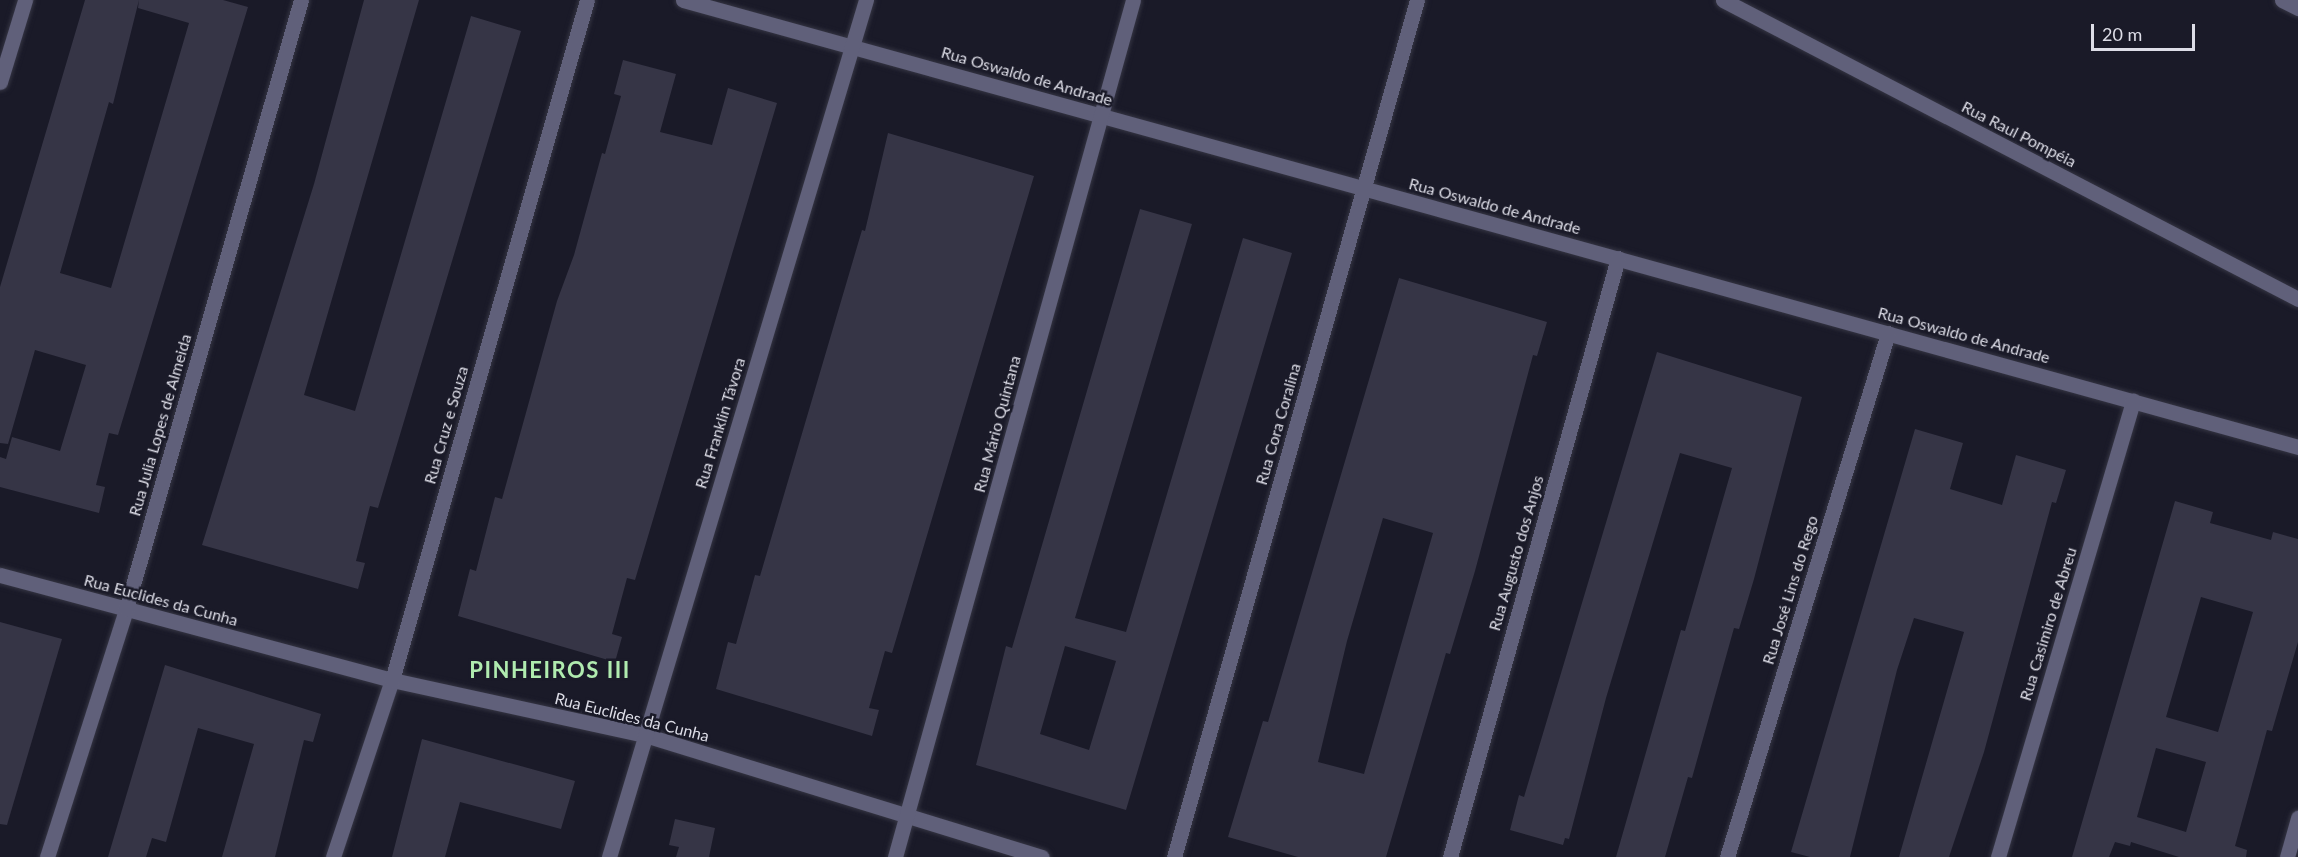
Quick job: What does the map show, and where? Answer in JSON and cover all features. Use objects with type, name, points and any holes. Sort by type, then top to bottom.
[{"type":"street","points":[[0,82],[25,0]]},
{"type":"street","name":"Rua Julia Lopes de Almeida","points":[[47,857],[126,609],[301,0]]},
{"type":"street","name":"Rua Cruz e Souza","points":[[333,857],[392,680],[587,0]]},
{"type":"street","name":"Rua Oswaldo de Andrade","points":[[683,0],[2298,447]]},
{"type":"street","name":"Rua Franklin Távora","points":[[609,857],[866,0]]},
{"type":"street","name":"Rua Mário Quintana","points":[[895,857],[1133,0]]},
{"type":"street","name":"Rua Cora Coralina","points":[[1174,857],[1417,0]]},
{"type":"street","name":"Rua Raul Pompéia","points":[[1723,0],[2298,299]]},
{"type":"street","points":[[2282,0],[2298,8]]},
{"type":"street","name":"Rua Augusto dos Anjos","points":[[1450,857],[1617,258]]},
{"type":"street","name":"Rua José Lins do Rego","points":[[1726,857],[1888,333]]},
{"type":"street","name":"Rua Casimiro de Abreu","points":[[1998,857],[2133,401]]},
{"type":"street","name":"Rua Euclides da Cunha","points":[[0,575],[392,680],[645,735],[908,813],[1042,857]]},
{"type":"street","points":[[2287,857],[2298,818]]},
{"type":"building","points":[[85,0],[139,0],[223,0],[248,7],[118,435],[109,433],[96,485],[105,487],[99,513],[0,487],[0,457],[6,459],[12,437],[60,451],[86,365],[35,350],[8,444],[0,443],[0,287]],"holes":[[[139,0],[138,8],[189,23],[111,288],[60,273],[109,102],[113,104]]]},
{"type":"building","points":[[364,0],[419,0],[304,395],[355,411],[471,16],[521,31],[378,508],[370,506],[356,561],[365,563],[358,589],[202,545],[314,184]]},
{"type":"building","points":[[623,60],[676,74],[660,132],[712,145],[728,88],[777,103],[635,580],[627,578],[612,634],[622,637],[615,662],[458,616],[470,569],[476,571],[495,497],[502,499],[557,301],[574,255],[602,153],[605,154],[621,96],[614,94]]},
{"type":"building","points":[[888,133],[1034,176],[892,653],[885,651],[869,708],[879,710],[872,736],[716,689],[728,642],[736,644],[755,575],[760,576],[862,230],[865,231]]},
{"type":"building","points":[[1140,209],[1192,224],[1075,618],[1126,632],[1243,238],[1292,253],[1126,810],[976,765],[1006,646],[1012,648]],"holes":[[[1065,646],[1116,661],[1089,750],[1040,734]]]},
{"type":"building","points":[[1399,278],[1547,322],[1537,356],[1533,355],[1475,571],[1450,654],[1446,653],[1386,857],[1298,857],[1228,837],[1263,721],[1268,722]],"holes":[[[1383,518],[1433,533],[1364,774],[1318,762],[1347,641]]]},
{"type":"building","points":[[1657,352],[1802,397],[1754,579],[1739,629],[1734,628],[1692,778],[1688,777],[1665,857],[1616,857],[1681,630],[1685,631],[1732,468],[1680,453],[1606,698],[1569,839],[1565,838],[1563,845],[1510,830],[1519,795],[1524,797]]},
{"type":"building","points":[[1915,429],[1963,443],[1950,489],[2002,505],[2016,455],[2066,470],[2056,503],[2052,502],[1984,752],[1949,857],[1899,857],[1964,632],[1914,618],[1897,670],[1850,857],[1810,857],[1791,852]]},
{"type":"building","points":[[2175,501],[2213,512],[2210,523],[2271,540],[2273,532],[2298,539],[2298,642],[2272,731],[2267,730],[2235,846],[2247,850],[2246,857],[2179,857],[2131,842],[2130,846],[2115,842],[2109,857],[2072,857]],"holes":[[[2201,597],[2253,612],[2218,732],[2166,717]],[[2156,748],[2206,762],[2186,832],[2137,817]]]},
{"type":"building","points":[[0,622],[62,639],[7,825],[0,824]]},
{"type":"building","points":[[165,665],[321,714],[313,742],[304,740],[275,857],[222,857],[254,744],[198,728],[166,842],[152,838],[146,857],[108,857]]},
{"type":"building","points":[[422,739],[575,781],[561,829],[460,802],[445,857],[392,857]]},
{"type":"building","points":[[675,819],[715,828],[709,857],[676,857],[679,847],[669,845]]},
{"type":"district","name":"PINHEIROS III","points":[[550,670]]}]
